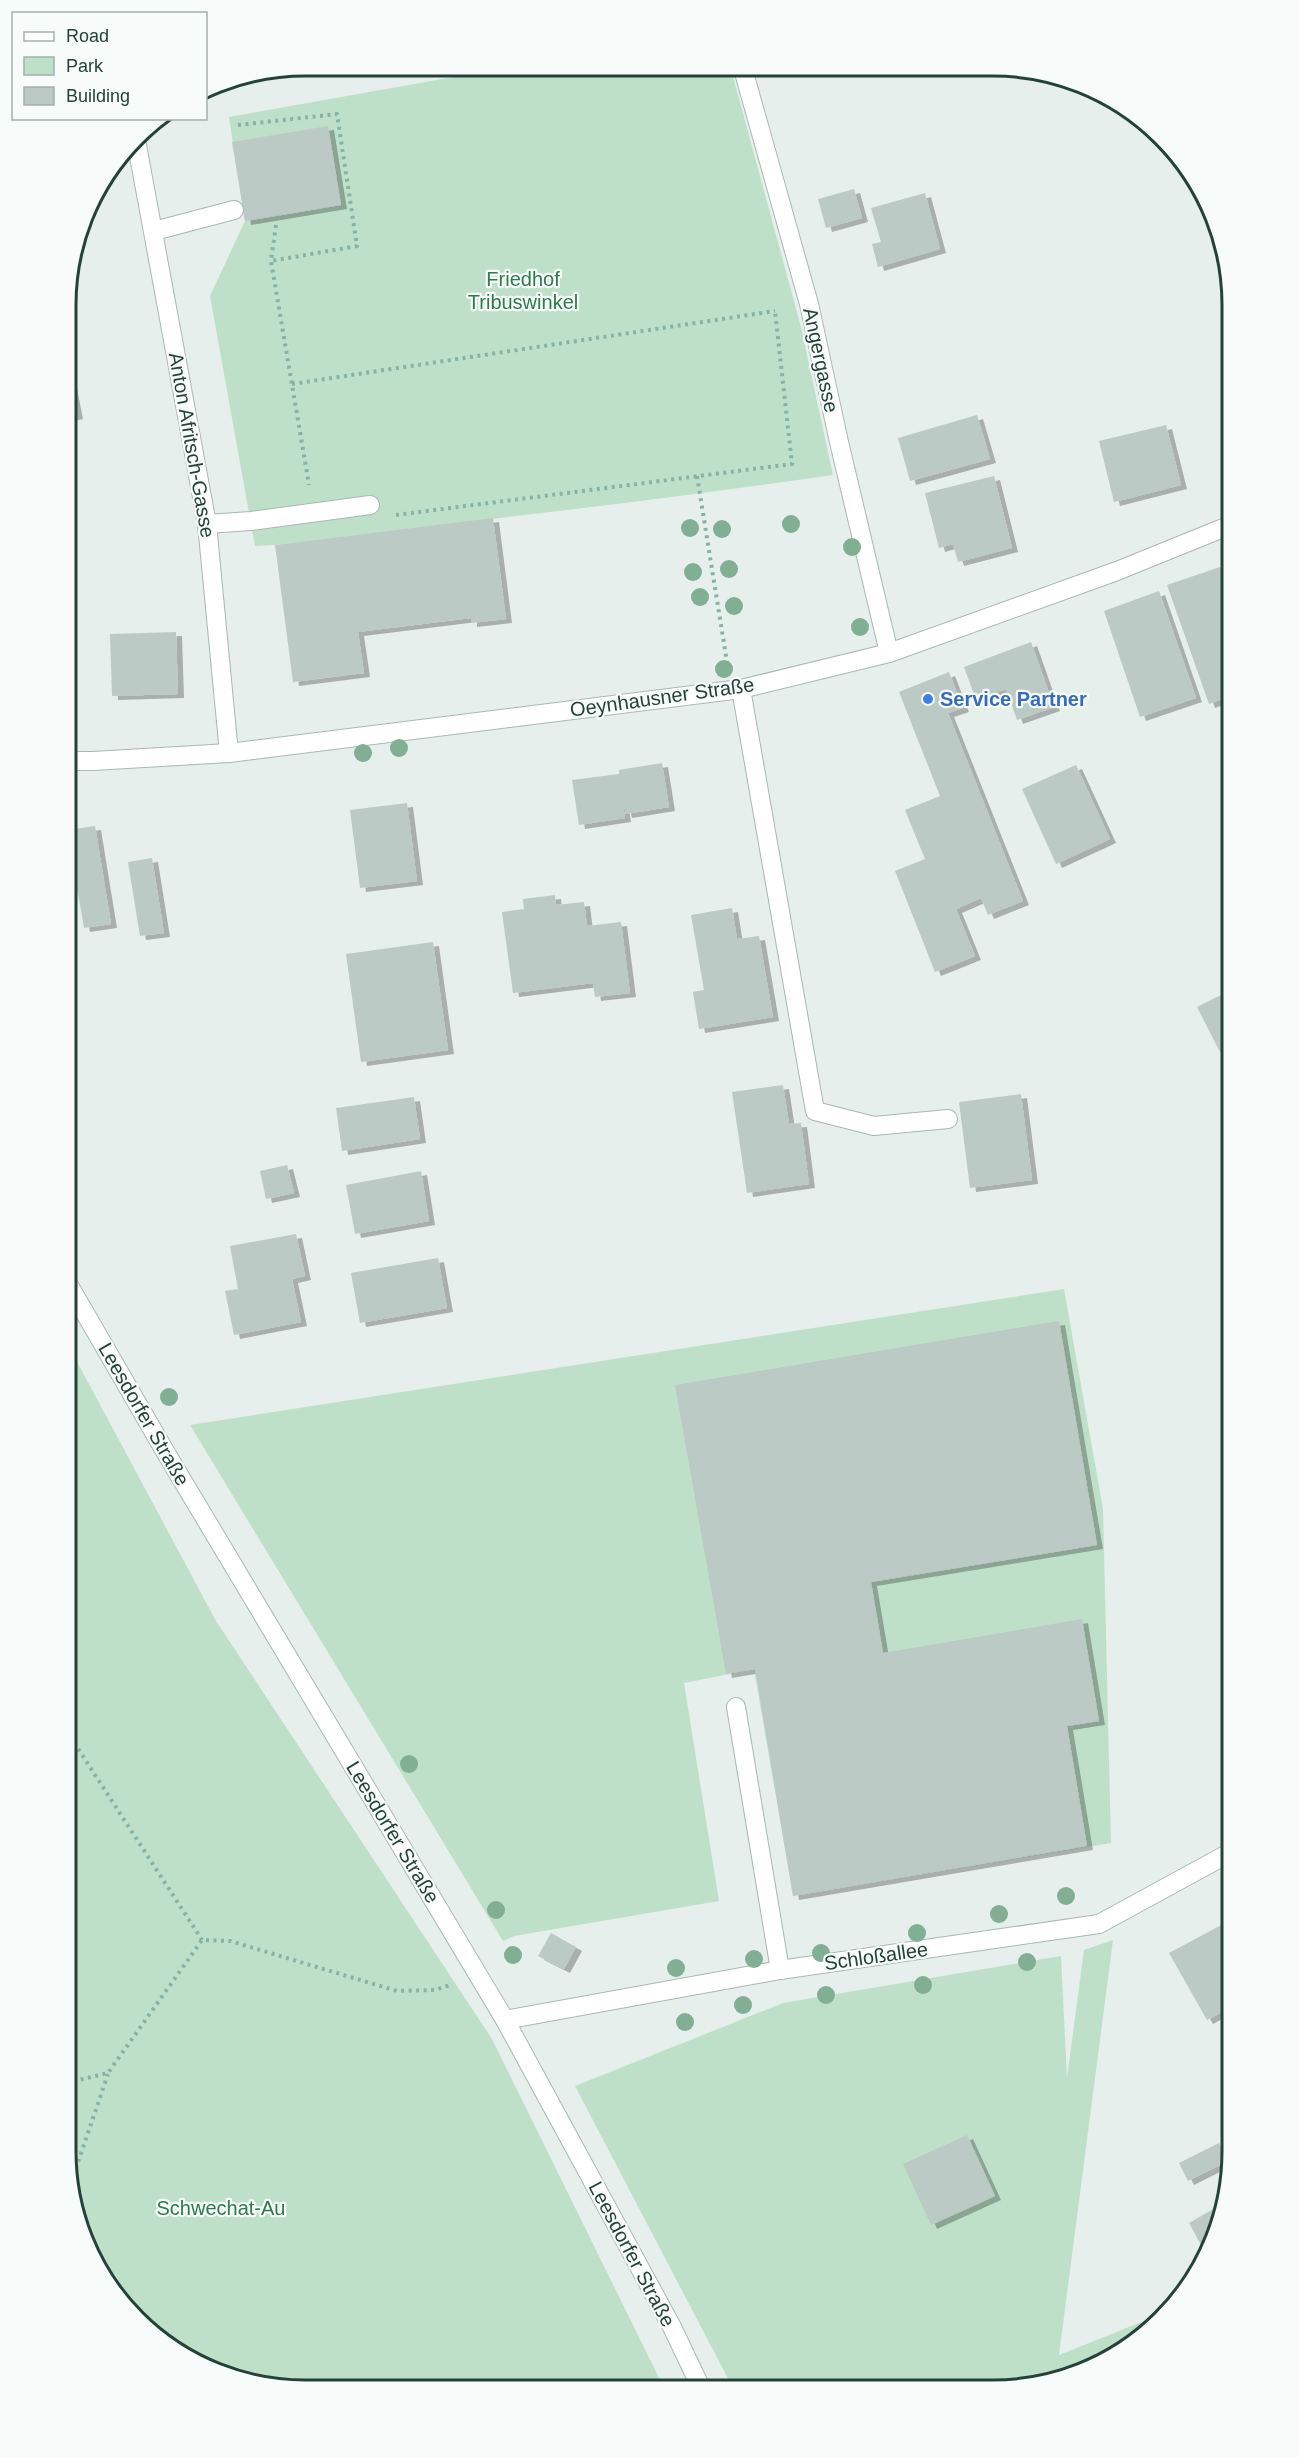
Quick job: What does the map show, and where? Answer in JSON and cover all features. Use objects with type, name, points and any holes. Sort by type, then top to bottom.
[{"type":"street","name":"Angergasse","points":[[745,76],[809,304],[838,442],[889,653]]},
{"type":"street","name":"Anton Afritsch-Gasse","points":[[138,150],[207,524],[229,753]]},
{"type":"street","points":[[154,231],[234,210]]},
{"type":"street","points":[[207,524],[370,505]]},
{"type":"street","name":"Oeynhausner Straße","points":[[76,761],[229,753],[736,690],[889,653],[1117,571],[1222,528]]},
{"type":"street","points":[[736,690],[815,1110],[874,1126],[948,1119]]},
{"type":"street","name":"Leesdorfer Straße","points":[[76,1298],[166,1454],[505,2020],[672,2327],[697,2380]]},
{"type":"street","points":[[736,1707],[780,1970]]},
{"type":"street","name":"Schloßallee","points":[[505,2020],[780,1970],[1098,1924],[1222,1857]]},
{"type":"path","points":[[238,125],[337,114],[357,246],[271,261]]},
{"type":"path","points":[[276,225],[271,261],[314,512]]},
{"type":"path","points":[[292,384],[775,311],[792,464],[396,515],[370,505]]},
{"type":"path","points":[[696,476],[736,690]]},
{"type":"path","points":[[76,1745],[202,1940]]},
{"type":"path","points":[[202,1940],[230,1941],[397,1991],[435,1990],[479,1976]]},
{"type":"path","points":[[77,2165],[108,2073],[202,1940]]},
{"type":"path","points":[[76,2081],[108,2073]]},
{"type":"green space","name":"Friedhof Tribuswinkel","points":[[459,76],[733,76],[801,327],[833,475],[624,503],[255,546],[210,296],[245,221],[229,117]]},
{"type":"green space","points":[[1064,1289],[1103,1509],[1111,1843],[793,1896],[754,1669],[684,1683],[719,1901],[514,1936],[503,1941],[190,1425]]},
{"type":"green space","name":"Schwechat-Au","points":[[76,1360],[216,1621],[492,2039],[660,2380],[276,2379],[246,2373],[218,2363],[178,2342],[155,2324],[133,2302],[115,2279],[100,2253],[84,2211],[78,2181],[76,2151]]},
{"type":"green space","points":[[1113,1940],[1059,2355],[1149,2319],[1121,2342],[1095,2357],[1053,2373],[1023,2379],[729,2380],[575,2086],[783,2003],[1061,1956],[1067,2078],[1084,1950]]},
{"type":"building","points":[[328,126],[341,205],[245,221],[232,142]]},
{"type":"building","points":[[854,189],[862,218],[826,228],[818,199]]},
{"type":"building","points":[[925,193],[940,249],[878,267],[872,244],[881,242],[871,208]]},
{"type":"building","points":[[977,415],[990,459],[910,481],[898,438]]},
{"type":"building","points":[[1166,425],[1181,485],[1114,502],[1099,441]]},
{"type":"building","points":[[994,476],[1012,548],[958,562],[953,544],[939,548],[925,493]]},
{"type":"building","points":[[493,518],[506,619],[471,623],[471,618],[358,632],[364,673],[293,682],[275,545]]},
{"type":"building","points":[[1222,566],[1222,699],[1209,704],[1167,585]]},
{"type":"building","points":[[1159,591],[1196,698],[1140,717],[1104,611]]},
{"type":"building","points":[[176,632],[178,694],[112,696],[110,634]]},
{"type":"building","points":[[1031,642],[1054,707],[1017,720],[1006,689],[976,700],[964,667]]},
{"type":"building","points":[[949,672],[963,708],[948,713],[1023,901],[988,915],[981,898],[956,909],[975,956],[935,972],[895,871],[925,859],[905,810],[940,796],[899,692]]},
{"type":"building","points":[[662,763],[669,807],[626,814],[622,797],[625,818],[579,825],[572,780],[619,774],[619,770]]},
{"type":"building","points":[[1076,765],[1110,839],[1056,864],[1022,789]]},
{"type":"building","points":[[407,803],[417,881],[360,888],[350,810]]},
{"type":"building","points":[[95,826],[111,924],[84,928],[76,882],[76,829]]},
{"type":"building","points":[[152,858],[164,933],[140,936],[128,862]]},
{"type":"building","points":[[555,895],[556,905],[584,902],[587,926],[621,922],[630,993],[595,997],[593,983],[513,993],[502,912],[524,909],[523,899]]},
{"type":"building","points":[[732,908],[737,939],[759,936],[773,1017],[699,1029],[693,992],[704,990],[691,915]]},
{"type":"building","points":[[433,942],[448,1050],[361,1062],[346,954]]},
{"type":"building","points":[[1222,994],[1222,1051],[1220,1052],[1197,1007]]},
{"type":"building","points":[[783,1085],[789,1124],[801,1123],[809,1184],[747,1193],[732,1092]]},
{"type":"building","points":[[1021,1094],[1032,1180],[970,1188],[959,1102]]},
{"type":"building","points":[[414,1097],[420,1139],[342,1151],[336,1108]]},
{"type":"building","points":[[287,1165],[294,1193],[266,1199],[260,1171]]},
{"type":"building","points":[[421,1171],[429,1221],[355,1234],[346,1185]]},
{"type":"building","points":[[296,1234],[305,1276],[292,1279],[301,1322],[234,1335],[225,1291],[238,1289],[230,1246]]},
{"type":"building","points":[[438,1258],[447,1308],[360,1323],[351,1273]]},
{"type":"building","points":[[1059,1321],[1097,1545],[871,1582],[883,1653],[1082,1619],[1099,1721],[1067,1726],[1087,1846],[793,1896],[755,1669],[726,1674],[675,1385]]},
{"type":"building","points":[[1222,1925],[1222,2012],[1207,2020],[1169,1953]]},
{"type":"building","points":[[551,1933],[576,1947],[564,1969],[538,1956]]},
{"type":"building","points":[[967,2135],[995,2196],[931,2225],[903,2164]]},
{"type":"building","points":[[1219,2143],[1222,2149],[1222,2164],[1188,2181],[1179,2163]]},
{"type":"building","points":[[1216,2208],[1202,2246],[1189,2223]]},
{"type":"place","name":"Service Partner","points":[[928,699]]}]
